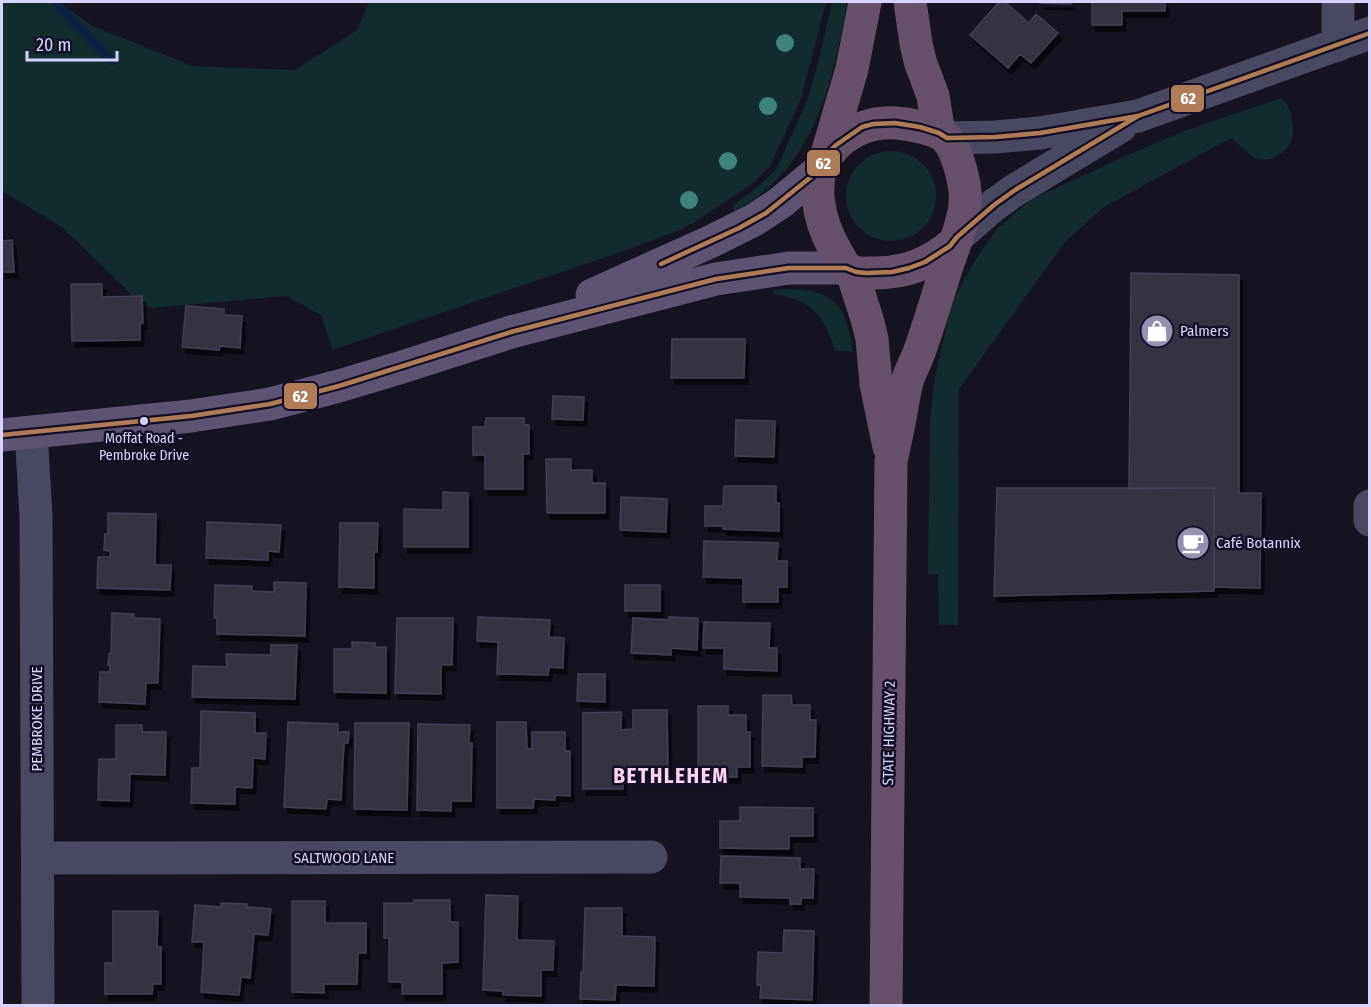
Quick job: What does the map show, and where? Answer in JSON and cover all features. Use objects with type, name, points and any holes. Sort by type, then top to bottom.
[{"type":"highway","points":[[865,2],[852,69],[824,161],[818,194],[821,219],[835,249],[849,270],[879,273],[901,271],[932,259],[956,239],[966,202],[964,181],[953,150],[943,136],[933,96],[920,61],[910,2]]},
{"type":"highway","points":[[824,161],[836,144],[862,127],[873,124],[895,123],[920,127],[943,136]]},
{"type":"highway","name":"STATE HIGHWAY 2","points":[[886,1005],[891,461],[908,379],[921,349],[956,239]]},
{"type":"highway","name":"STATE HIGHWAY 2","points":[[849,270],[872,339],[876,384],[891,461]]},
{"type":"main road","points":[[511,332],[739,228],[773,208],[824,161]]},
{"type":"main road","points":[[16,434],[191,416],[270,404],[389,371],[511,332],[716,279],[789,268],[849,270]]},
{"type":"street","points":[[1338,2],[1338,45]]},
{"type":"street","points":[[943,136],[995,137],[1040,134],[1138,116],[1370,33]]},
{"type":"street","points":[[956,239],[994,205],[1015,190],[1138,116]]},
{"type":"street","name":"PEMBROKE DRIVE","points":[[16,434],[36,514],[38,1005]]},
{"type":"street","points":[[1370,506],[1370,520]]},
{"type":"street","name":"SALTWOOD LANE","points":[[38,858],[604,859],[651,857]]},
{"type":"green space","points":[[2,2],[58,2],[93,26],[193,66],[295,70],[357,30],[369,2],[826,2],[801,99],[770,166],[756,181],[680,230],[332,350],[322,316],[287,296],[152,308],[143,306],[63,228],[2,191]]},
{"type":"green space","points":[[832,2],[847,2],[838,50],[824,100],[814,124],[788,167],[762,193],[734,212],[733,205],[767,179],[777,168],[807,101]]},
{"type":"green space","points":[[1281,98],[1285,101],[1293,124],[1291,141],[1280,155],[1269,159],[1257,159],[1231,138],[1104,207],[1065,242],[959,389],[958,625],[939,625],[938,574],[928,575],[930,419],[935,377],[948,320],[954,300],[979,254],[998,228],[1032,199],[1184,131]]},
{"type":"green space","points":[[891,151],[908,155],[923,164],[932,179],[936,196],[932,213],[923,228],[908,237],[891,241],[874,237],[859,228],[850,213],[846,196],[850,179],[859,164],[874,155]]},
{"type":"green space","points":[[774,290],[806,290],[829,297],[842,312],[847,323],[853,351],[835,350],[823,322],[807,305],[773,293]]},
{"type":"building","points":[[999,2],[1005,2],[1029,23],[1036,14],[1058,33],[1031,63],[1020,54],[1008,68],[970,35]]},
{"type":"building","points":[[1071,2],[1071,4],[1040,3]]},
{"type":"building","points":[[1092,2],[1165,2],[1165,11],[1122,11],[1122,25],[1092,25]]},
{"type":"building","points":[[12,240],[14,272],[2,272],[2,241]]},
{"type":"building","points":[[1131,273],[1239,275],[1239,493],[1261,493],[1260,588],[1214,587],[1214,488],[1129,489]]},
{"type":"building","points":[[71,284],[102,284],[102,297],[142,296],[143,323],[140,323],[140,340],[72,341]]},
{"type":"building","points":[[186,306],[224,309],[224,315],[242,316],[240,348],[220,346],[219,350],[182,347]]},
{"type":"building","points":[[672,339],[745,339],[744,378],[671,378]]},
{"type":"building","points":[[553,396],[584,397],[583,420],[552,419]]},
{"type":"building","points":[[486,418],[524,418],[524,425],[529,425],[529,454],[523,454],[523,489],[485,489],[485,455],[473,455],[473,427],[485,427]]},
{"type":"building","points":[[736,420],[775,421],[774,457],[735,456]]},
{"type":"building","points":[[546,459],[571,459],[571,470],[592,470],[592,483],[605,483],[605,513],[547,513]]},
{"type":"building","points":[[724,486],[776,486],[776,503],[779,503],[779,531],[705,526],[705,506],[723,506]]},
{"type":"building","points":[[997,488],[1214,488],[1214,591],[994,596]]},
{"type":"building","points":[[443,492],[468,493],[468,547],[404,547],[404,509],[443,510]]},
{"type":"building","points":[[621,497],[667,499],[666,532],[620,530]]},
{"type":"building","points":[[108,513],[156,514],[155,565],[171,565],[170,590],[97,588],[98,557],[110,557],[110,551],[104,550],[105,534],[108,534]]},
{"type":"building","points":[[207,522],[281,525],[279,552],[268,551],[268,560],[206,558]]},
{"type":"building","points":[[340,523],[378,523],[377,552],[374,552],[374,588],[339,587]]},
{"type":"building","points":[[704,541],[778,543],[777,561],[787,561],[787,587],[778,587],[778,602],[743,602],[743,578],[703,577]]},
{"type":"building","points":[[274,582],[306,583],[305,636],[217,634],[217,618],[214,618],[215,585],[252,586],[252,591],[274,592]]},
{"type":"building","points":[[625,585],[660,585],[660,611],[625,611]]},
{"type":"building","points":[[112,613],[134,614],[134,618],[160,619],[158,683],[146,683],[145,704],[99,702],[100,672],[110,672],[110,664],[108,665],[111,653]]},
{"type":"building","points":[[478,617],[550,620],[549,637],[564,638],[563,668],[549,667],[548,675],[497,674],[498,642],[477,641]]},
{"type":"building","points":[[669,617],[698,618],[697,650],[671,648],[671,655],[631,653],[633,618],[669,620]]},
{"type":"building","points":[[397,618],[453,618],[452,665],[441,665],[441,694],[395,693]]},
{"type":"building","points":[[704,622],[770,623],[769,648],[777,648],[777,671],[724,669],[724,648],[703,648]]},
{"type":"building","points":[[352,642],[375,643],[375,647],[386,647],[386,693],[334,692],[334,649],[352,649]]},
{"type":"building","points":[[271,645],[297,645],[295,699],[192,697],[193,666],[227,667],[226,654],[271,655]]},
{"type":"building","points":[[578,674],[605,674],[605,702],[577,701]]},
{"type":"building","points":[[763,695],[791,695],[792,705],[810,705],[810,720],[816,720],[815,757],[802,757],[802,767],[762,766]]},
{"type":"building","points":[[698,706],[728,706],[728,715],[746,715],[746,732],[750,732],[750,767],[737,767],[737,777],[698,777]]},
{"type":"building","points":[[633,710],[667,710],[668,771],[623,771],[623,789],[583,789],[583,713],[621,712],[621,730],[633,729]]},
{"type":"building","points":[[201,711],[255,713],[255,733],[266,733],[265,759],[253,758],[252,788],[235,787],[235,804],[191,803],[192,768],[200,768]]},
{"type":"building","points":[[288,722],[338,724],[338,732],[349,732],[348,743],[344,743],[341,800],[327,799],[326,809],[284,807]]},
{"type":"building","points":[[497,722],[526,722],[527,749],[532,749],[532,732],[565,732],[565,751],[570,751],[570,796],[555,795],[555,800],[534,799],[533,808],[497,808]]},
{"type":"building","points":[[355,723],[409,723],[407,810],[354,809]]},
{"type":"building","points":[[418,724],[470,725],[471,801],[451,801],[451,811],[417,810]]},
{"type":"building","points":[[116,725],[142,725],[142,732],[166,732],[165,775],[130,774],[129,801],[98,800],[99,759],[116,759]]},
{"type":"building","points":[[740,807],[813,808],[813,836],[789,836],[789,849],[720,848],[720,821],[740,821]]},
{"type":"building","points":[[721,856],[800,858],[800,869],[814,869],[813,898],[801,898],[801,904],[790,904],[790,898],[740,897],[740,883],[720,883]]},
{"type":"building","points":[[486,895],[518,896],[517,940],[554,941],[553,970],[541,970],[541,996],[503,995],[503,991],[483,990]]},
{"type":"building","points":[[414,900],[450,900],[450,922],[458,922],[458,962],[442,963],[442,994],[402,994],[402,982],[389,982],[389,938],[384,938],[384,903],[414,903]]},
{"type":"building","points":[[292,901],[325,901],[325,923],[366,923],[366,953],[358,953],[357,984],[324,984],[324,993],[292,992]]},
{"type":"building","points":[[221,903],[247,904],[247,907],[271,909],[268,935],[254,934],[250,978],[241,977],[239,995],[201,992],[204,942],[192,942],[195,905],[221,907]]},
{"type":"building","points":[[585,908],[622,908],[622,936],[655,937],[654,986],[616,985],[615,1000],[580,999]]},
{"type":"building","points":[[113,911],[158,911],[157,947],[161,947],[161,984],[153,984],[152,994],[105,994],[105,963],[113,963]]},
{"type":"building","points":[[784,930],[814,931],[812,1000],[760,998],[761,985],[757,985],[758,952],[783,953]]},
{"type":"waterway","points":[[55,2],[112,61]]},
{"type":"transit line","name":"62","points":[[661,264],[766,213],[821,169],[827,154],[836,145],[862,127],[895,123],[920,127],[947,138],[995,137],[1040,133],[1138,116],[1370,33]]},
{"type":"transit line","name":"62","points":[[2,435],[191,416],[270,404],[339,386],[511,332],[716,279],[789,268],[846,268],[866,273],[892,272],[909,268],[925,262],[950,246],[957,237],[994,205],[1015,190],[1138,116]]},
{"type":"place","name":"Palmers","points":[[1157,331]]},
{"type":"place","name":"Moffat Road - Pembroke Drive","points":[[144,421]]},
{"type":"place","name":"Café Botannix","points":[[1193,543]]},
{"type":"district","name":"BETHLEHEM","points":[[671,776]]}]
